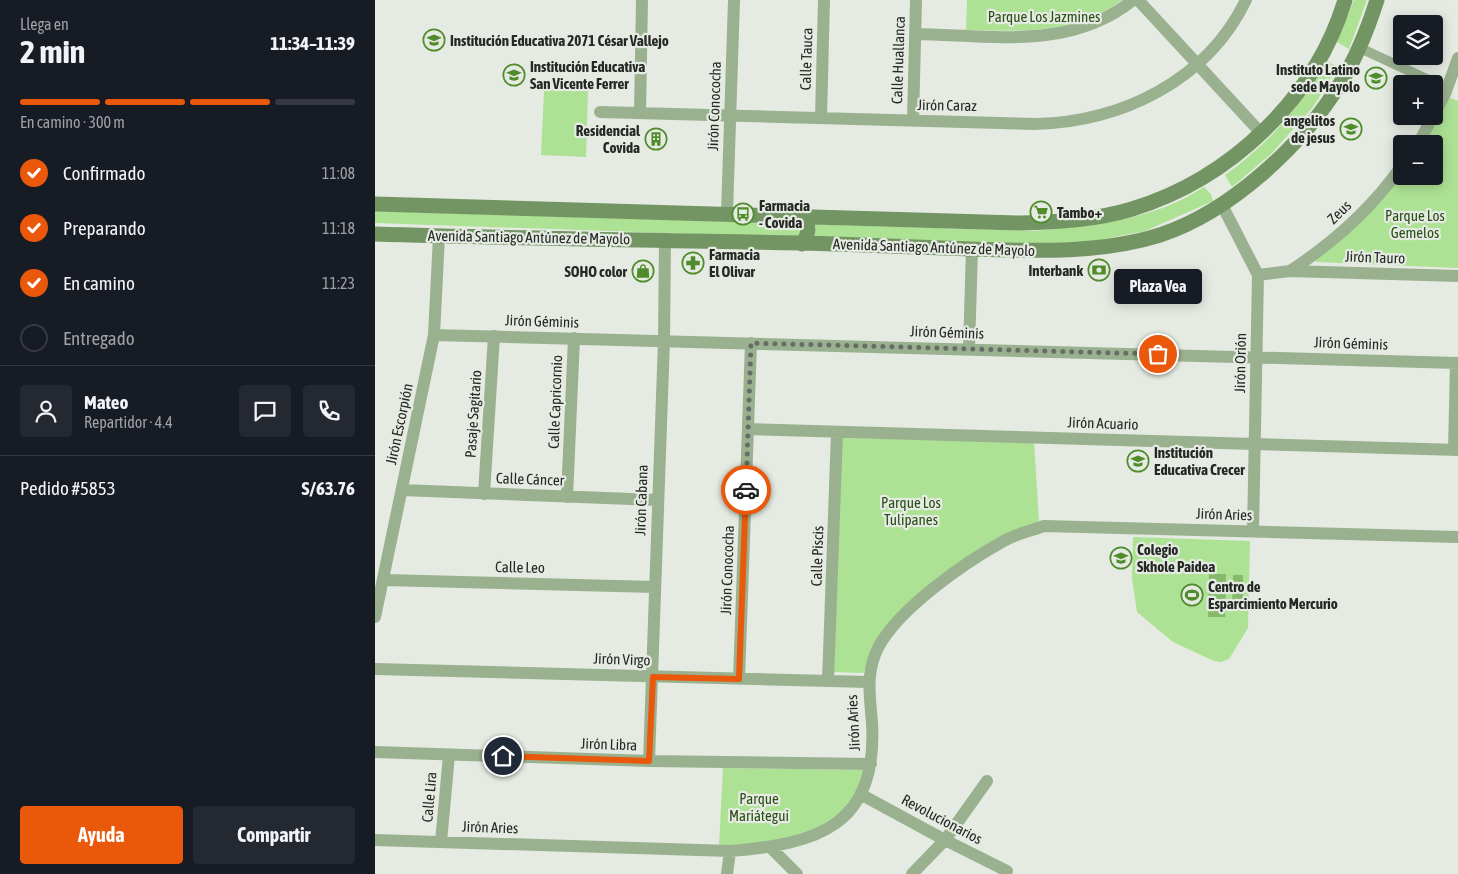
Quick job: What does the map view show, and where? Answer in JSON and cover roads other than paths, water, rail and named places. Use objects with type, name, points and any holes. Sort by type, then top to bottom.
[{"type":"main road","name":"Avenida Santiago Antúnez de Mayolo","points":[[375,204],[1020,223],[1097,217],[1132,209],[1167,196],[1201,179],[1234,158],[1261,133],[1302,88],[1325,50],[1345,0]]},
{"type":"main road","name":"Avenida Santiago Antúnez de Mayolo","points":[[375,234],[665,239],[1049,251],[1131,242],[1179,227],[1222,205],[1279,157],[1312,122],[1341,83],[1360,48],[1377,0]]},
{"type":"main road","points":[[802,244],[809,230],[808,223],[803,217]]},
{"type":"main road","points":[[818,244],[811,230],[813,223],[819,217]]},
{"type":"street","points":[[640,113],[642,0]]},
{"type":"street","name":"Jirón Conococha","points":[[727,214],[734,0]]},
{"type":"street","name":"Calle Tauca","points":[[821,118],[824,0]]},
{"type":"street","name":"Calle Huallanca","points":[[913,121],[916,0]]},
{"type":"street","points":[[915,34],[1054,36],[1085,28],[1109,16],[1133,0]]},
{"type":"street","points":[[1138,0],[1261,133]]},
{"type":"street","name":"Jirón Caraz","points":[[601,112],[1035,124],[1086,120],[1123,108],[1153,95],[1172,84],[1196,64],[1227,32],[1246,0]]},
{"type":"street","points":[[1360,48],[1458,94]]},
{"type":"street","points":[[1424,135],[1445,94],[1458,58]]},
{"type":"street","name":"Zeus","points":[[1290,271],[1319,252],[1351,225],[1393,179]]},
{"type":"street","name":"Jirón Orión","points":[[1222,205],[1258,275],[1253,531]]},
{"type":"street","name":"Jirón Escorpión","points":[[375,617],[434,335],[439,236]]},
{"type":"street","name":"Jirón Cabana","points":[[649,761],[664,341],[665,239]]},
{"type":"street","points":[[969,349],[972,249]]},
{"type":"street","name":"Jirón Tauro","points":[[1258,275],[1290,271],[1458,276]]},
{"type":"street","name":"Jirón Géminis","points":[[434,335],[1457,363]]},
{"type":"street","name":"Pasaje Sagitario","points":[[484,494],[495,336]]},
{"type":"street","name":"Calle Capricornio","points":[[567,497],[574,338]]},
{"type":"street","name":"Jirón Conococha","points":[[739,679],[751,343]]},
{"type":"street","points":[[1456,450],[1457,363]]},
{"type":"street","name":"Jirón Acuario","points":[[748,429],[1456,450]]},
{"type":"street","name":"Calle Piscis","points":[[828,681],[837,432]]},
{"type":"street","name":"Calle Cáncer","points":[[402,490],[657,500]]},
{"type":"street","name":"Jirón Aries","points":[[375,840],[730,851],[770,847],[799,841],[836,824],[850,811],[862,794],[871,764],[872,724],[868,682],[879,647],[899,619],[943,580],[1001,542],[1018,534],[1044,526],[1458,537]]},
{"type":"street","name":"Calle Leo","points":[[384,580],[655,587]]},
{"type":"street","name":"Jirón Virgo","points":[[375,669],[868,682]]},
{"type":"street","name":"Jirón Libra","points":[[375,752],[649,761],[871,764]]},
{"type":"street","name":"Calle Lira","points":[[441,842],[449,755]]},
{"type":"street","points":[[912,874],[945,840],[987,781]]},
{"type":"street","name":"Revolucionarios","points":[[862,794],[945,840],[1007,871]]},
{"type":"street","points":[[770,847],[797,874]]},
{"type":"street","points":[[727,874],[730,851]]},
{"type":"place","name":"Institución Educativa 2071 César Vallejo","points":[[434,40]]},
{"type":"place","name":"Institución Educativa San Vicente Ferrer","points":[[514,75]]},
{"type":"place","name":"Instituto Latino sede Mayolo","points":[[1376,78]]},
{"type":"place","name":"angelitos de jesus","points":[[1351,129]]},
{"type":"place","name":"Residencial Covida","points":[[656,139]]},
{"type":"place","name":"Tambo+","points":[[1041,212]]},
{"type":"place","name":"Farmacia - Covida","points":[[743,214]]},
{"type":"place","name":"Farmacia El Olivar","points":[[693,263]]},
{"type":"place","name":"Interbank","points":[[1099,270]]},
{"type":"place","name":"SOHO color","points":[[643,271]]},
{"type":"place","name":"Plaza Vea","points":[[1158,354]]},
{"type":"place","name":"Institución Educativa Crecer","points":[[1138,461]]},
{"type":"place","name":"Colegio Skhole Paidea","points":[[1121,558]]},
{"type":"place","name":"Centro de Esparcimiento Mercurio","points":[[1192,595]]},
{"type":"park label","name":"Parque Los Jazmines","points":[[1044,16]]},
{"type":"park label","name":"Parque Los Gemelos","points":[[1415,224]]},
{"type":"park label","name":"Parque Los Tulipanes","points":[[911,510]]},
{"type":"park label","name":"Parque Mariátegui","points":[[759,806]]}]
